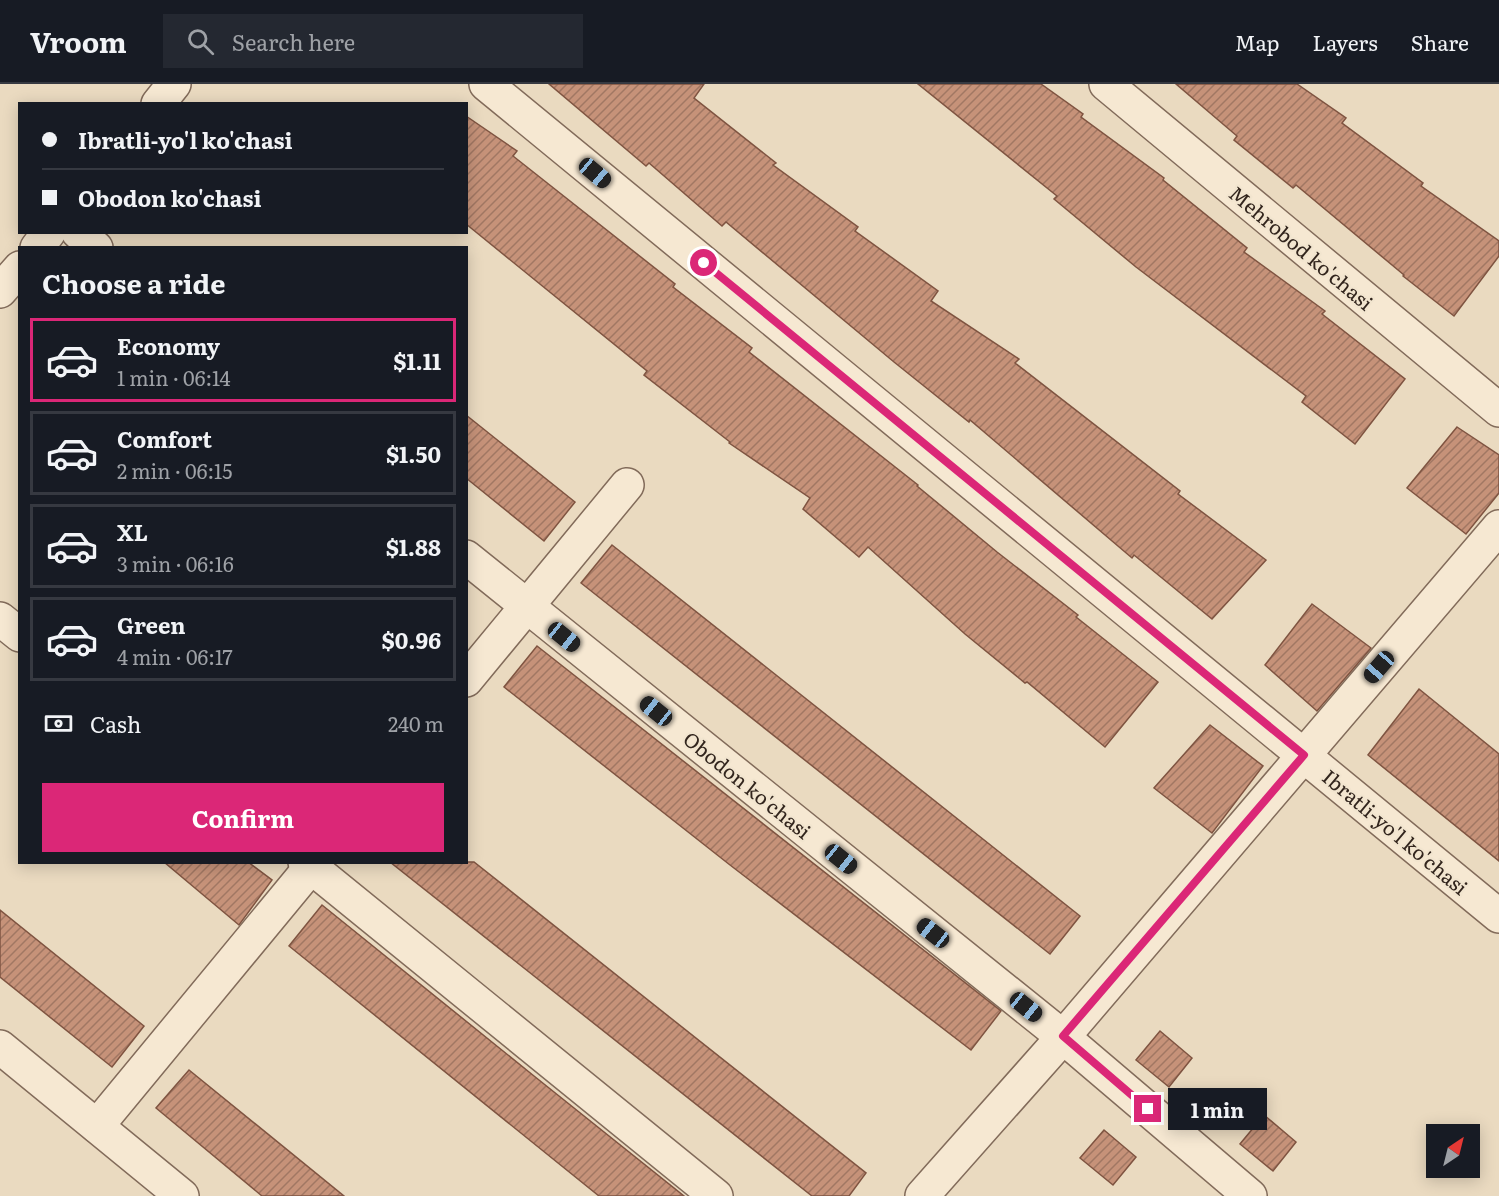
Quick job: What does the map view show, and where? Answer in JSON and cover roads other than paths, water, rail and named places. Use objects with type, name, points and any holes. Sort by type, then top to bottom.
[{"type":"street","points":[[160,102],[174,84]]},
{"type":"street","name":"Ibratli-yo'l ko'chasi","points":[[486,84],[1499,916]]},
{"type":"street","name":"Mehrobod ko'chasi","points":[[1106,84],[1499,410]]},
{"type":"street","points":[[80,234],[94,246]]},
{"type":"street","points":[[0,291],[18,270]]},
{"type":"street","points":[[468,678],[627,485]]},
{"type":"street","points":[[922,1196],[1063,1036],[1499,527]]},
{"type":"street","name":"Obodon ko'chasi","points":[[468,558],[1063,1036],[1250,1196]]},
{"type":"street","points":[[0,620],[18,634]]},
{"type":"street","points":[[97,1126],[310,864],[716,1196]]},
{"type":"street","points":[[0,1047],[182,1196]]}]
